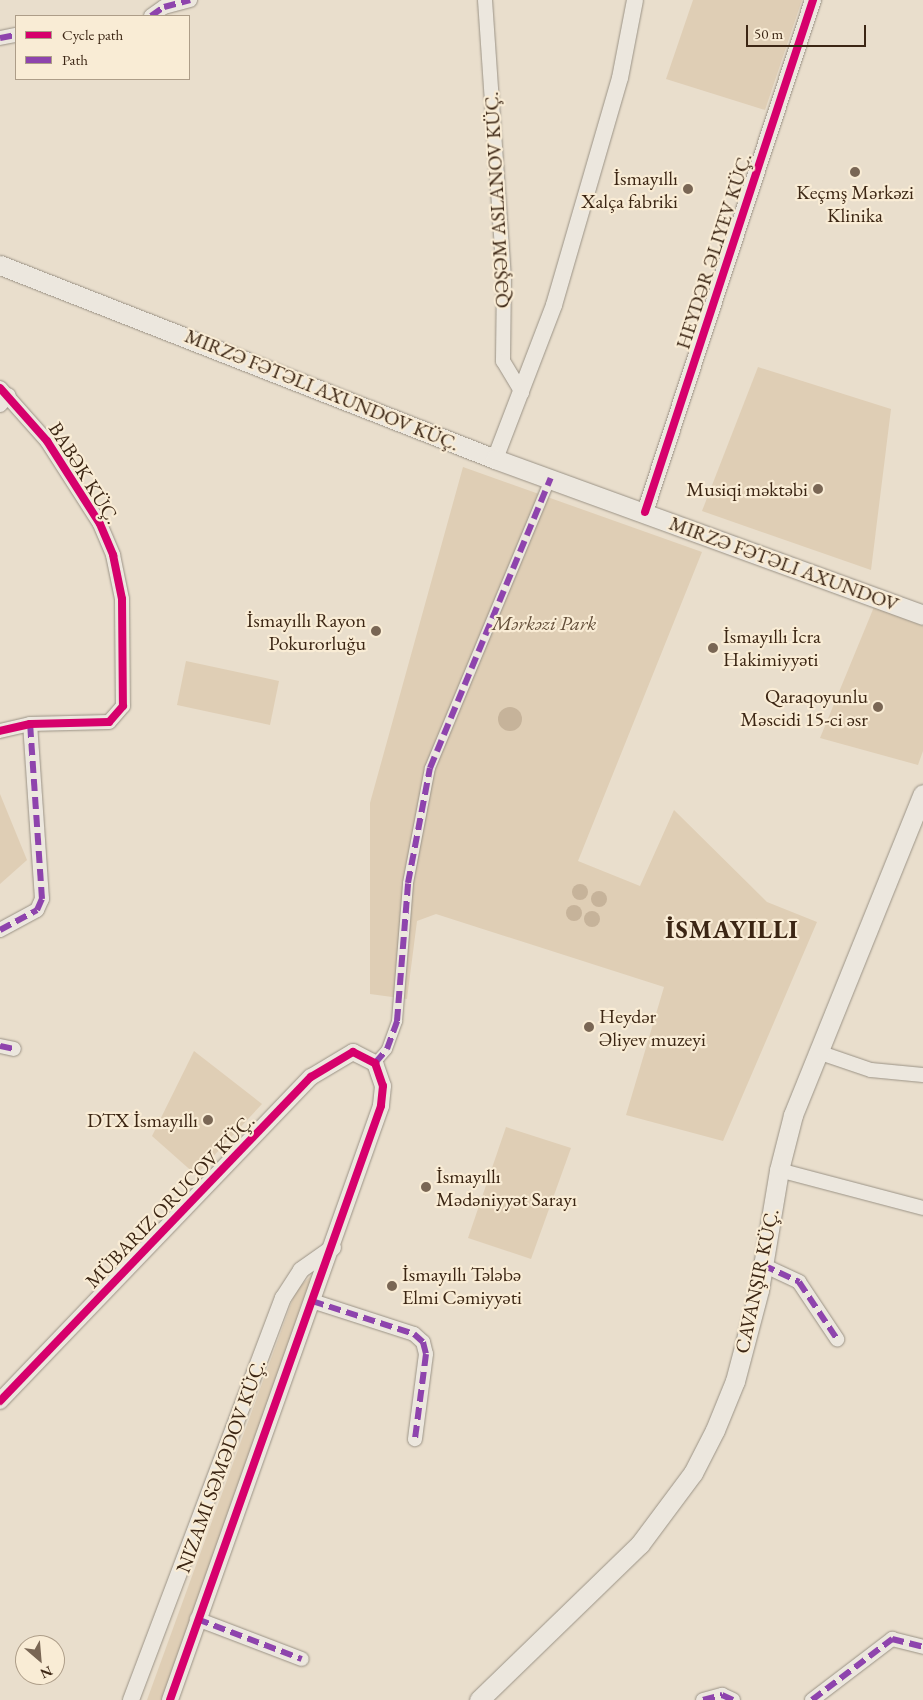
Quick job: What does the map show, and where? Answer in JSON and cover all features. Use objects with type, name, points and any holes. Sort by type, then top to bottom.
[{"type":"main road","name":"MIRZƏ FƏTƏLI AXUNDOV KÜÇ.","points":[[0,265],[495,459],[645,512]]},
{"type":"main road","name":"MIRZƏ FƏTƏLI AXUNDOV","points":[[645,512],[923,615]]},
{"type":"main road","points":[[480,1700],[640,1544],[689,1480],[735,1381],[763,1265],[779,1170],[818,1052],[923,794]]},
{"type":"street","points":[[152,15],[164,6],[190,0]]},
{"type":"street","name":"QƏŞƏM ASLANOV KÜÇ.","points":[[485,0],[504,277],[503,361],[522,393]]},
{"type":"street","points":[[495,459],[522,393],[554,305],[620,78],[635,0]]},
{"type":"street","name":"HEYDƏR ƏLIYEV KÜÇ.","points":[[645,512],[813,0]]},
{"type":"street","points":[[0,38],[15,35]]},
{"type":"street","name":"BABƏK KÜÇ.","points":[[3,396],[47,441],[86,500],[113,555],[122,599],[123,706],[109,722],[30,724]]},
{"type":"street","points":[[170,1700],[197,1619],[333,1248],[381,1106],[383,1086],[375,1063],[397,1021],[408,882],[430,768],[551,478]]},
{"type":"street","points":[[0,731],[30,724],[42,899],[37,910],[0,930]]},
{"type":"street","name":"MÜBARIZ ORUCOV KÜÇ.","points":[[0,1401],[311,1078],[353,1052],[375,1063]]},
{"type":"street","points":[[818,1052],[870,1070],[923,1075]]},
{"type":"street","points":[[779,1170],[923,1208]]},
{"type":"street","name":"NIZAMI SƏMƏDOV KÜÇ.","points":[[131,1700],[283,1298],[301,1270],[333,1248]]},
{"type":"street","points":[[763,1265],[799,1282],[837,1338]]},
{"type":"street","points":[[312,1301],[414,1334],[423,1342],[426,1354],[415,1439]]},
{"type":"street","points":[[197,1619],[302,1659]]},
{"type":"street","points":[[812,1700],[892,1639],[923,1647]]},
{"type":"street","points":[[703,1700],[722,1695],[733,1700]]},
{"type":"green space","points":[[693,0],[802,0],[765,110],[666,79]]},
{"type":"green space","points":[[758,367],[891,409],[871,570],[702,511]]},
{"type":"green space","name":"Mərkəzi Park","points":[[463,467],[702,552],[578,861],[640,886],[674,810],[767,902],[817,922],[723,1141],[626,1115],[664,987],[436,914],[417,921],[407,999],[370,994],[370,803]]},
{"type":"green space","points":[[874,607],[923,626],[923,751],[918,765],[820,738]]},
{"type":"green space","points":[[186,661],[279,681],[270,725],[177,705]]},
{"type":"green space","points":[[0,794],[27,860],[0,884]]},
{"type":"green space","points":[[194,1051],[262,1104],[196,1175],[152,1136]]},
{"type":"green space","points":[[506,1127],[571,1148],[531,1259],[468,1238]]},
{"type":"green space","points":[[315,1272],[162,1700],[147,1700],[296,1290]]},
{"type":"shaded area","points":[[510,707],[518,711],[522,719],[518,727],[510,731],[502,727],[498,719],[502,711]]},
{"type":"shaded area","points":[[577,884],[583,884],[588,889],[586,898],[577,900],[572,895],[572,889]]},
{"type":"shaded area","points":[[596,891],[602,891],[607,896],[605,905],[596,907],[591,902],[591,896]]},
{"type":"shaded area","points":[[574,905],[580,907],[582,913],[580,919],[574,921],[568,919],[566,913],[568,907]]},
{"type":"shaded area","points":[[589,911],[595,911],[600,916],[598,925],[589,927],[584,922],[584,916]]},
{"type":"marked path","points":[[152,15],[164,7],[190,0]]},
{"type":"marked path","points":[[0,38],[15,35]]},
{"type":"marked path","points":[[375,1063],[387,1049],[397,1021],[408,883],[430,768],[551,478]]},
{"type":"marked path","points":[[0,930],[37,910],[42,899],[30,724]]},
{"type":"marked path","points":[[0,1046],[14,1049]]},
{"type":"marked path","points":[[763,1265],[799,1282],[837,1339]]},
{"type":"marked path","points":[[312,1301],[414,1334],[423,1342],[426,1354],[415,1439]]},
{"type":"marked path","points":[[197,1619],[302,1659]]},
{"type":"marked path","points":[[812,1700],[892,1639],[923,1647]]},
{"type":"marked path","points":[[703,1700],[722,1695],[733,1700]]},
{"type":"cycle path","points":[[645,512],[813,0]]},
{"type":"cycle path","points":[[0,388],[47,441],[100,524],[113,555],[122,599],[123,706],[109,722],[30,724],[0,731]]},
{"type":"cycle path","points":[[0,1401],[311,1077],[353,1052],[375,1063],[383,1086],[381,1106],[170,1700]]},
{"type":"place","name":"Keçmş Mərkəzi Klinika","points":[[855,172]]},
{"type":"place","name":"İsmayıllı Xalça fabriki","points":[[688,189]]},
{"type":"place","name":"Musiqi məktəbi","points":[[818,489]]},
{"type":"place","name":"İsmayıllı Rayon Pokurorluğu","points":[[376,631]]},
{"type":"place","name":"İsmayıllı İcra Hakimiyyəti","points":[[713,648]]},
{"type":"place","name":"Qaraqoyunlu Məscidi 15-ci əsr","points":[[878,707]]},
{"type":"place","name":"Heydər Əliyev muzeyi","points":[[589,1027]]},
{"type":"place","name":"DTX İsmayıllı","points":[[208,1120]]},
{"type":"place","name":"İsmayıllı Mədəniyyət Sarayı","points":[[426,1187]]},
{"type":"place","name":"İsmayıllı Tələbə Elmi Cəmiyyəti","points":[[392,1286]]},
{"type":"district","name":"İSMAYILLI","points":[[732,929]]}]
